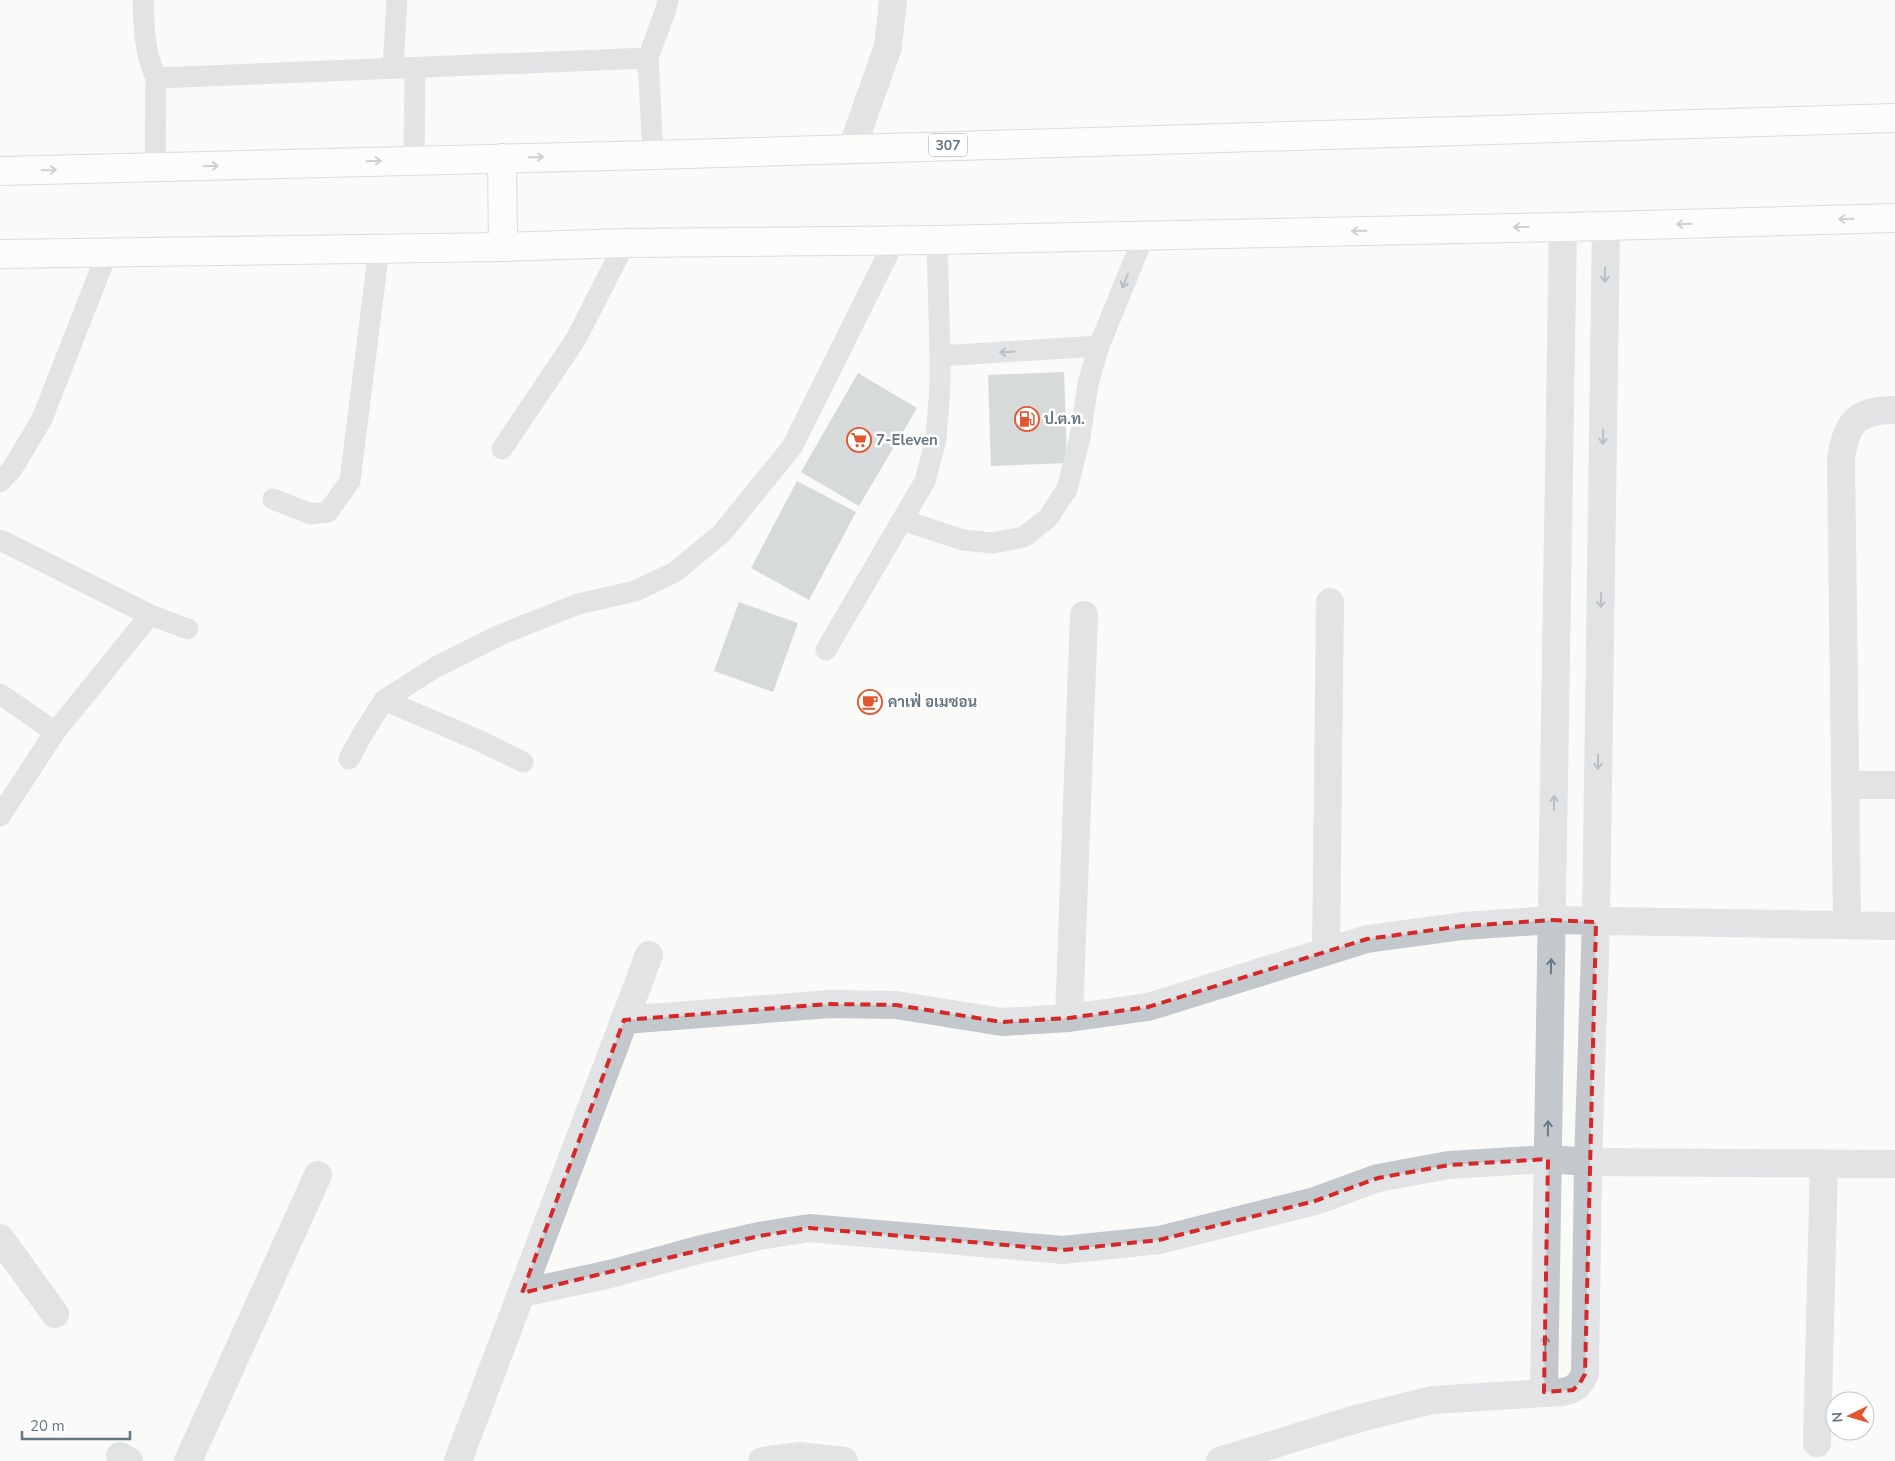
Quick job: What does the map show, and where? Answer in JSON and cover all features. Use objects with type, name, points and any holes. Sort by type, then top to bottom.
[{"type":"main road","name":"307","points":[[0,171],[1895,118]]},
{"type":"main road","points":[[502,158],[504,247]]},
{"type":"main road","points":[[0,254],[504,247],[625,243],[937,240],[1895,218]]},
{"type":"street","points":[[852,148],[888,47],[892,0]]},
{"type":"street","points":[[1544,1392],[1563,226]]},
{"type":"street","points":[[1220,1461],[1356,1420],[1432,1400],[1573,1390],[1585,1374],[1588,1162],[1596,922],[1606,226]]},
{"type":"street","points":[[1847,925],[1841,459],[1844,438],[1854,421],[1878,410],[1895,410]]},
{"type":"street","points":[[1326,952],[1330,602]]},
{"type":"street","points":[[1069,1018],[1084,615]]},
{"type":"street","points":[[1845,785],[1895,785]]},
{"type":"street","points":[[624,1020],[830,1004],[896,1005],[1002,1022],[1069,1018],[1148,1007],[1377,938],[1463,926],[1552,920],[1895,926]]},
{"type":"street","points":[[458,1461],[649,955]]},
{"type":"street","points":[[522,1294],[610,1274],[698,1250],[759,1236],[809,1228],[1063,1250],[1159,1240],[1315,1201],[1378,1178],[1449,1165],[1548,1159],[1588,1162],[1895,1164]]},
{"type":"street","points":[[1817,1443],[1824,1164]]},
{"type":"street","points":[[188,1461],[318,1175]]},
{"type":"street","points":[[0,1238],[55,1314]]},
{"type":"street","points":[[762,1461],[799,1456],[844,1461]]},
{"type":"lane","points":[[143,0],[144,38],[150,65],[156,78],[155,167]]},
{"type":"lane","points":[[393,68],[397,0]]},
{"type":"lane","points":[[653,154],[648,58],[668,0]]},
{"type":"lane","points":[[156,78],[648,58]]},
{"type":"lane","points":[[414,160],[415,68]]},
{"type":"lane","points":[[902,520],[964,540],[993,542],[1024,537],[1048,518],[1067,489],[1080,437],[1088,384],[1099,346],[1144,236]]},
{"type":"lane","points":[[349,759],[384,700],[436,667],[500,635],[578,604],[636,591],[675,572],[722,534],[792,447],[895,240]]},
{"type":"lane","points":[[826,650],[925,481],[936,439],[940,387],[937,240]]},
{"type":"lane","points":[[502,449],[576,339],[625,243]]},
{"type":"lane","points":[[273,499],[311,514],[328,512],[350,481],[379,249]]},
{"type":"lane","points":[[0,482],[12,469],[42,419],[107,253]]},
{"type":"lane","points":[[940,356],[1099,346]]},
{"type":"lane","points":[[0,540],[150,614],[188,629]]},
{"type":"lane","points":[[0,816],[55,732],[150,614]]},
{"type":"lane","points":[[0,694],[55,732]]},
{"type":"lane","points":[[384,700],[478,740],[523,762]]},
{"type":"highlighted area","points":[[1552,920],[1596,922],[1585,1374],[1580,1383],[1573,1390],[1544,1392],[1548,1159],[1449,1165],[1378,1178],[1315,1201],[1159,1240],[1063,1250],[809,1228],[759,1236],[522,1293],[624,1020],[830,1004],[896,1005],[1002,1022],[1069,1018],[1148,1007],[1367,939],[1463,926]]},
{"type":"building","name":"ป.ต.ท.","points":[[1064,372],[1067,463],[991,466],[988,375]]},
{"type":"building","name":"7-Eleven","points":[[858,373],[917,408],[859,506],[801,472]]},
{"type":"building","points":[[797,481],[856,512],[809,600],[751,568]]},
{"type":"building","points":[[739,602],[798,623],[773,692],[714,671]]},
{"type":"place","name":"ป.ต.ท.","points":[[1027,419]]},
{"type":"place","name":"7-Eleven","points":[[859,440]]},
{"type":"place","name":"คาเฟ่ อเมซอน","points":[[870,702]]}]
